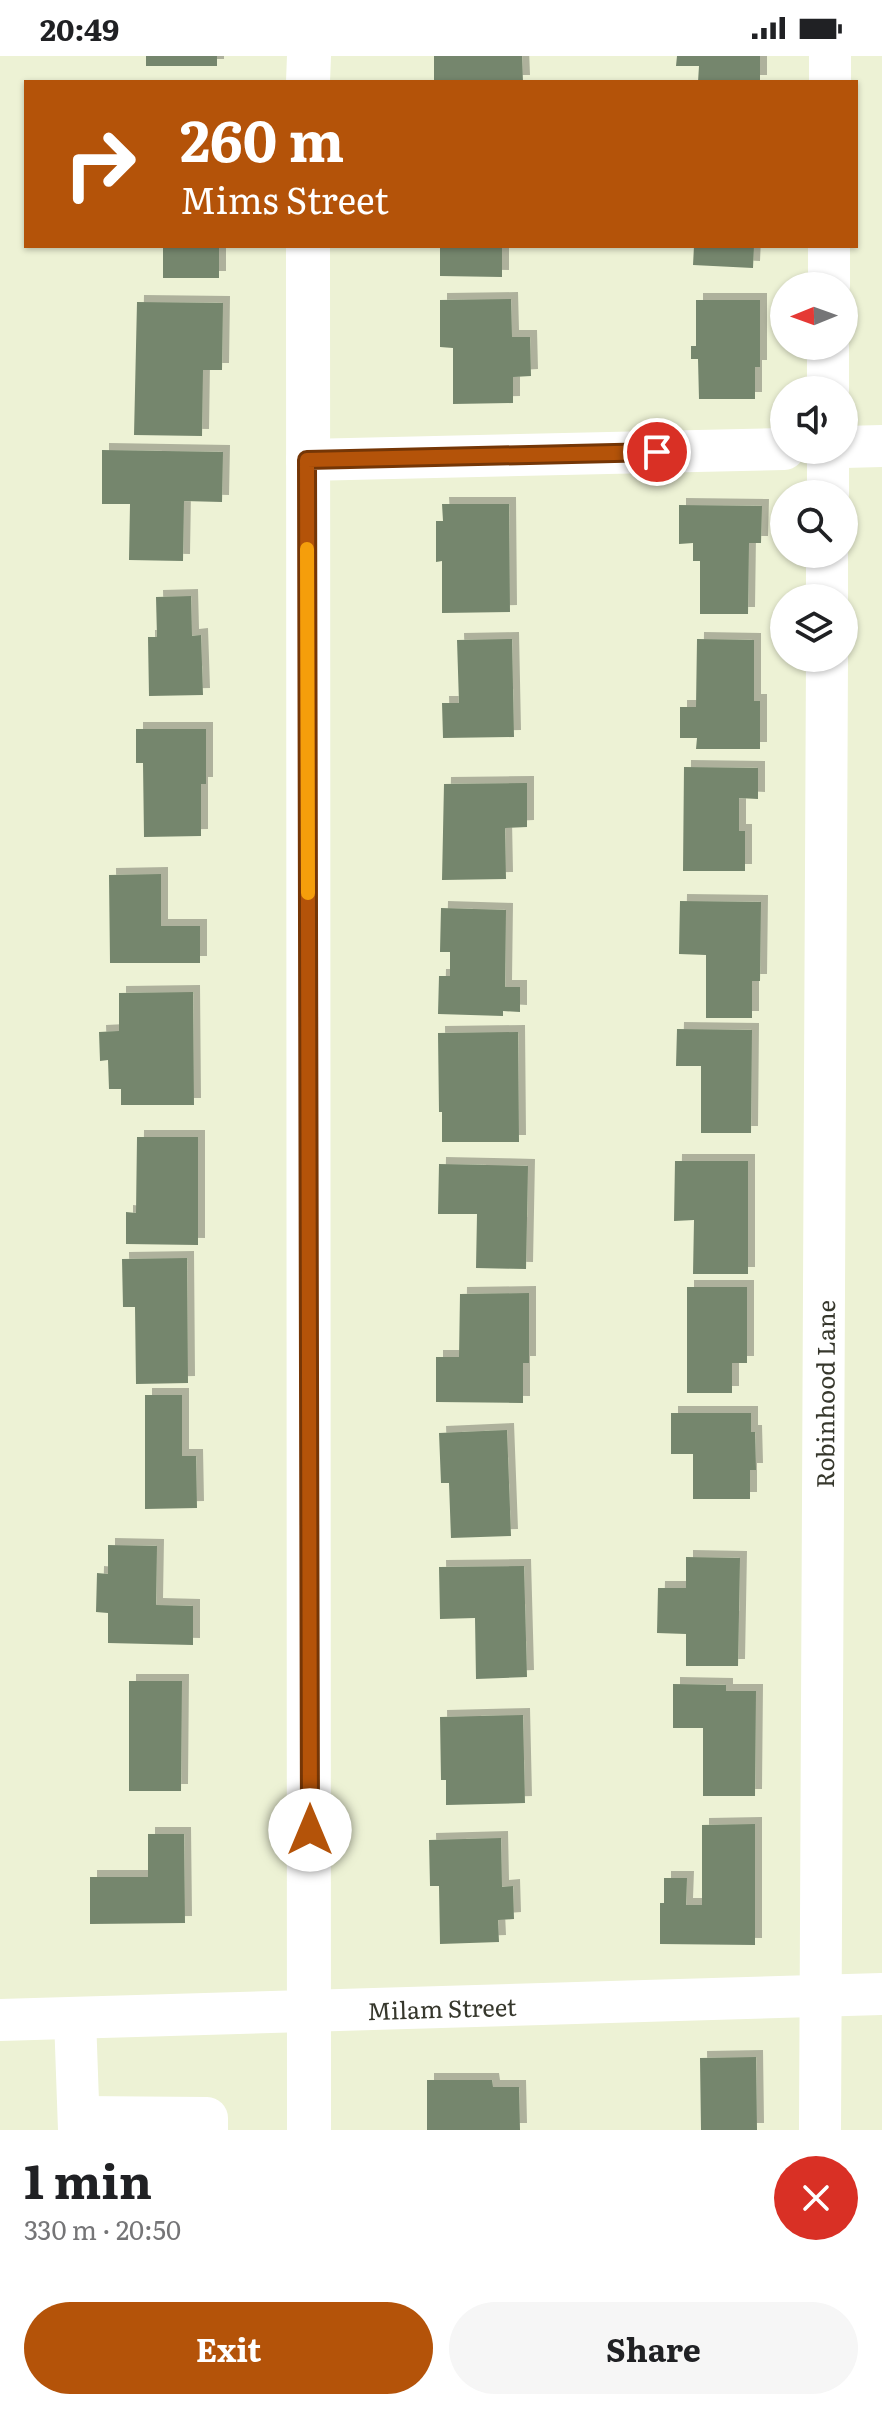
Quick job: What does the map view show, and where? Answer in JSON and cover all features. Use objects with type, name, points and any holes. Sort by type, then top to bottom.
[{"type":"main road","points":[[308,80],[309,56]]},
{"type":"main road","points":[[308,248],[309,2130]]},
{"type":"street","points":[[830,56],[830,80]]},
{"type":"street","points":[[829,248],[829,272]]},
{"type":"street","points":[[858,447],[882,446]]},
{"type":"street","points":[[307,460],[770,449]]},
{"type":"street","name":"Robinhood Lane","points":[[820,2130],[827,672]]},
{"type":"street","name":"Milam Street","points":[[0,2020],[882,1994]]},
{"type":"street","points":[[75,2018],[79,2124],[207,2118],[207,2130]]},
{"type":"building","points":[[146,56],[217,56],[217,66],[146,66]]},
{"type":"building","points":[[434,56],[522,56],[523,80],[434,80]]},
{"type":"building","points":[[677,56],[760,56],[760,80],[698,80],[699,66],[676,66]]},
{"type":"building","points":[[163,248],[219,248],[219,278],[163,278]]},
{"type":"building","points":[[440,248],[502,248],[502,277],[440,276]]},
{"type":"building","points":[[694,248],[754,248],[753,268],[693,265]]},
{"type":"building","points":[[511,299],[512,337],[530,337],[531,376],[513,377],[513,403],[453,404],[453,348],[440,347],[440,300]]},
{"type":"building","points":[[696,300],[760,300],[760,367],[755,367],[755,399],[699,399],[698,359],[691,359],[691,346],[696,346]]},
{"type":"building","points":[[137,302],[223,303],[222,370],[203,370],[202,436],[134,435]]},
{"type":"building","points":[[102,450],[223,452],[222,502],[184,501],[183,561],[129,560],[130,504],[102,504]]},
{"type":"building","points":[[442,504],[509,504],[510,612],[442,613],[442,561],[436,562],[436,521],[443,521]]},
{"type":"building","points":[[679,505],[762,506],[761,543],[749,543],[748,614],[700,614],[700,561],[693,561],[693,543],[679,544]]},
{"type":"building","points":[[191,596],[192,636],[201,635],[203,695],[149,696],[148,637],[157,637],[156,597]]},
{"type":"building","points":[[512,639],[514,737],[443,738],[442,703],[459,703],[457,640]]},
{"type":"building","points":[[697,639],[754,640],[754,701],[760,701],[760,749],[696,749],[697,738],[680,738],[680,707],[696,707]]},
{"type":"building","points":[[136,729],[206,729],[206,784],[201,784],[201,836],[144,837],[143,763],[136,763]]},
{"type":"building","points":[[684,767],[758,768],[758,799],[739,798],[739,831],[745,831],[745,871],[683,871]]},
{"type":"building","points":[[527,783],[527,827],[505,828],[506,879],[442,880],[444,784]]},
{"type":"building","points":[[161,874],[161,926],[200,926],[200,963],[110,963],[109,875]]},
{"type":"building","points":[[680,901],[761,902],[760,981],[752,981],[752,1018],[706,1018],[706,955],[679,954]]},
{"type":"building","points":[[441,908],[506,910],[505,987],[520,987],[520,1012],[503,1011],[503,1016],[438,1014],[439,976],[450,976],[450,952],[440,952]]},
{"type":"building","points":[[193,992],[194,1105],[121,1105],[121,1089],[109,1089],[108,1060],[100,1061],[99,1032],[119,1031],[119,993]]},
{"type":"building","points":[[677,1029],[752,1030],[751,1133],[701,1133],[701,1066],[676,1066]]},
{"type":"building","points":[[518,1032],[519,1142],[442,1142],[438,1033]]},
{"type":"building","points":[[137,1137],[198,1137],[198,1245],[126,1244],[126,1212],[136,1213]]},
{"type":"building","points":[[675,1161],[748,1161],[748,1274],[693,1274],[694,1220],[674,1221]]},
{"type":"building","points":[[439,1164],[528,1166],[526,1269],[476,1268],[477,1214],[438,1214]]},
{"type":"building","points":[[187,1258],[188,1383],[136,1384],[135,1307],[123,1307],[122,1259]]},
{"type":"building","points":[[687,1287],[747,1287],[747,1363],[732,1363],[732,1393],[687,1393]]},
{"type":"building","points":[[529,1293],[529,1363],[523,1363],[523,1403],[436,1402],[436,1357],[459,1357],[460,1294]]},
{"type":"building","points":[[145,1395],[182,1395],[182,1456],[196,1456],[197,1508],[145,1509]]},
{"type":"building","points":[[671,1413],[751,1413],[756,1470],[750,1470],[750,1499],[693,1499],[693,1454],[671,1454]]},
{"type":"building","points":[[507,1430],[511,1536],[451,1538],[449,1483],[441,1483],[439,1433]]},
{"type":"building","points":[[108,1545],[157,1546],[156,1605],[193,1606],[193,1645],[108,1643],[108,1613],[96,1612],[97,1573],[108,1574]]},
{"type":"building","points":[[686,1557],[740,1558],[738,1666],[686,1666],[686,1634],[657,1633],[658,1588],[686,1588]]},
{"type":"building","points":[[524,1566],[527,1677],[476,1679],[475,1618],[440,1619],[439,1567]]},
{"type":"building","points":[[129,1681],[182,1681],[181,1791],[129,1791]]},
{"type":"building","points":[[673,1684],[726,1685],[726,1691],[756,1691],[755,1796],[703,1796],[703,1728],[673,1728]]},
{"type":"building","points":[[523,1715],[525,1803],[446,1805],[446,1780],[441,1780],[440,1717]]},
{"type":"building","points":[[755,1824],[755,1945],[660,1944],[660,1903],[664,1903],[664,1878],[687,1878],[686,1905],[702,1905],[702,1825]]},
{"type":"building","points":[[148,1834],[184,1834],[185,1923],[90,1924],[90,1877],[148,1877]]},
{"type":"building","points":[[501,1838],[502,1887],[513,1886],[514,1919],[498,1920],[499,1942],[440,1944],[439,1886],[430,1886],[429,1840]]},
{"type":"building","points":[[756,2057],[757,2130],[701,2130],[700,2058]]},
{"type":"building","points":[[427,2080],[492,2080],[493,2087],[519,2087],[520,2130],[427,2130]]},
{"type":"slow traffic","points":[[307,549],[308,893]]},
{"type":"route","points":[[310,1830],[307,460],[657,452]]}]
